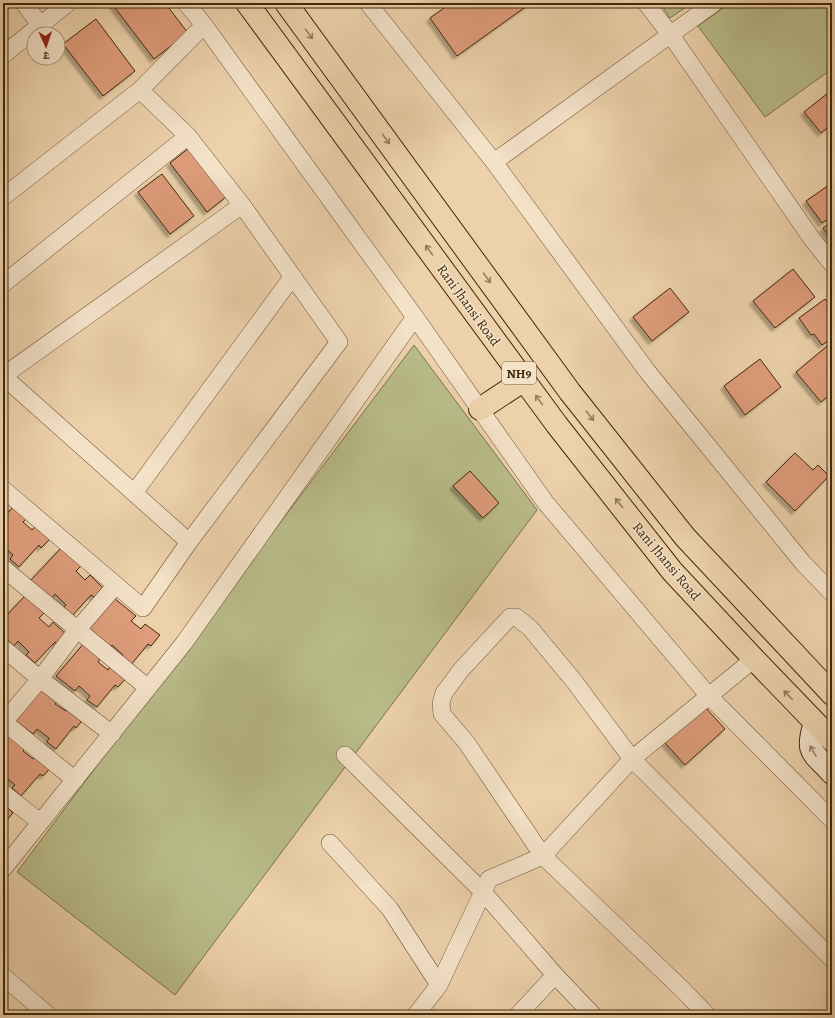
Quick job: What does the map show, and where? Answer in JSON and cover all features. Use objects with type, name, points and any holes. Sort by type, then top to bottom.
[{"type":"highway","name":"Rani Jhansi Road","points":[[247,3],[557,425],[672,570],[815,723]]},
{"type":"highway","name":"NH9","points":[[286,3],[570,392],[685,537],[832,694]]},
{"type":"highway","points":[[408,221],[432,202]]},
{"type":"highway","points":[[445,273],[471,256]]},
{"type":"highway","points":[[480,409],[524,380]]},
{"type":"highway","name":"NH9","points":[[815,723],[832,740]]},
{"type":"main road","points":[[815,723],[810,738],[811,750],[832,773]]},
{"type":"street","points":[[24,3],[40,25]]},
{"type":"street","points":[[3,55],[68,3]]},
{"type":"street","points":[[186,3],[204,25],[415,317],[545,502],[708,695],[832,820]]},
{"type":"street","points":[[368,3],[494,162],[647,371],[802,563],[832,593]]},
{"type":"street","points":[[646,3],[670,34],[812,239],[832,264]]},
{"type":"street","points":[[494,162],[714,3]]},
{"type":"street","points":[[3,197],[140,90],[204,25]]},
{"type":"street","points":[[3,490],[143,608],[190,542],[339,342],[242,205],[188,136],[140,90]]},
{"type":"street","points":[[3,284],[188,136]]},
{"type":"street","points":[[190,542],[3,376],[242,205]]},
{"type":"street","points":[[134,493],[293,276]]},
{"type":"street","points":[[3,867],[75,780],[184,643],[415,317]]},
{"type":"street","points":[[3,568],[148,688]]},
{"type":"street","points":[[75,780],[3,722],[40,679],[77,630],[116,585]]},
{"type":"street","points":[[707,1015],[684,990],[543,856],[466,742],[442,714],[441,703],[444,692],[461,670],[510,617],[516,617],[530,628],[574,681],[632,759],[832,959]]},
{"type":"street","points":[[3,648],[40,679],[112,734]]},
{"type":"street","points":[[416,1015],[440,985],[489,879],[543,856],[632,759],[708,695],[754,659]]},
{"type":"street","points":[[346,755],[483,892],[555,975],[593,1015]]},
{"type":"street","points":[[3,793],[40,822]]},
{"type":"street","points":[[330,843],[390,909],[440,985]]},
{"type":"street","points":[[518,1015],[555,975]]},
{"type":"street","points":[[3,976],[48,1015]]},
{"type":"green space","points":[[660,3],[692,3],[670,18]]},
{"type":"green space","points":[[730,3],[832,3],[832,69],[765,117],[698,26]]},
{"type":"green space","points":[[414,345],[537,510],[175,995],[17,872]]},
{"type":"building","points":[[165,3],[188,33],[154,59],[112,4]]},
{"type":"building","points":[[451,3],[531,3],[457,56],[430,18]]},
{"type":"building","points":[[96,19],[135,71],[103,96],[66,48],[66,42]]},
{"type":"building","points":[[832,90],[832,124],[821,133],[804,112]]},
{"type":"building","points":[[189,148],[226,197],[207,212],[170,163]]},
{"type":"building","points":[[162,174],[194,216],[170,234],[138,192]]},
{"type":"building","points":[[832,183],[832,216],[822,223],[806,201]]},
{"type":"building","points":[[832,222],[832,241],[823,228]]},
{"type":"building","points":[[793,269],[815,297],[775,328],[753,301]]},
{"type":"building","points":[[670,288],[689,312],[652,341],[633,317]]},
{"type":"building","points":[[825,299],[832,308],[832,338],[822,345],[814,334],[811,335],[799,318]]},
{"type":"building","points":[[832,342],[832,393],[821,402],[796,372]]},
{"type":"building","points":[[760,359],[781,387],[745,415],[724,386]]},
{"type":"building","points":[[795,453],[813,470],[818,465],[829,476],[795,511],[766,482]]},
{"type":"building","points":[[470,471],[499,503],[483,518],[453,486]]},
{"type":"building","points":[[15,505],[28,517],[23,522],[32,530],[37,525],[51,538],[41,548],[39,545],[19,567],[10,559],[13,555],[3,546],[3,518]]},
{"type":"building","points":[[61,548],[81,566],[76,571],[85,580],[90,575],[103,588],[94,597],[91,595],[72,616],[63,608],[66,605],[55,594],[51,599],[31,580]]},
{"type":"building","points":[[25,596],[44,613],[39,618],[49,627],[53,622],[67,635],[58,644],[55,642],[35,663],[26,655],[29,652],[18,641],[14,646],[3,636],[3,619]]},
{"type":"building","points":[[114,598],[136,616],[131,621],[141,629],[145,624],[160,635],[151,646],[148,644],[130,666],[120,659],[123,655],[112,645],[108,650],[86,631]]},
{"type":"building","points":[[85,642],[102,656],[98,662],[108,670],[112,664],[127,677],[118,687],[115,685],[97,707],[87,700],[90,696],[79,686],[75,691],[56,676]]},
{"type":"building","points":[[43,686],[60,698],[55,704],[66,711],[70,706],[85,717],[76,728],[74,726],[56,749],[47,742],[49,738],[37,729],[33,734],[16,721]]},
{"type":"building","points":[[705,707],[725,729],[685,765],[665,743]]},
{"type":"building","points":[[10,731],[28,745],[23,751],[33,759],[37,754],[52,766],[43,776],[40,774],[21,796],[12,788],[15,785],[3,775],[3,740]]},
{"type":"building","points":[[3,803],[13,813],[4,823],[3,822]]}]
